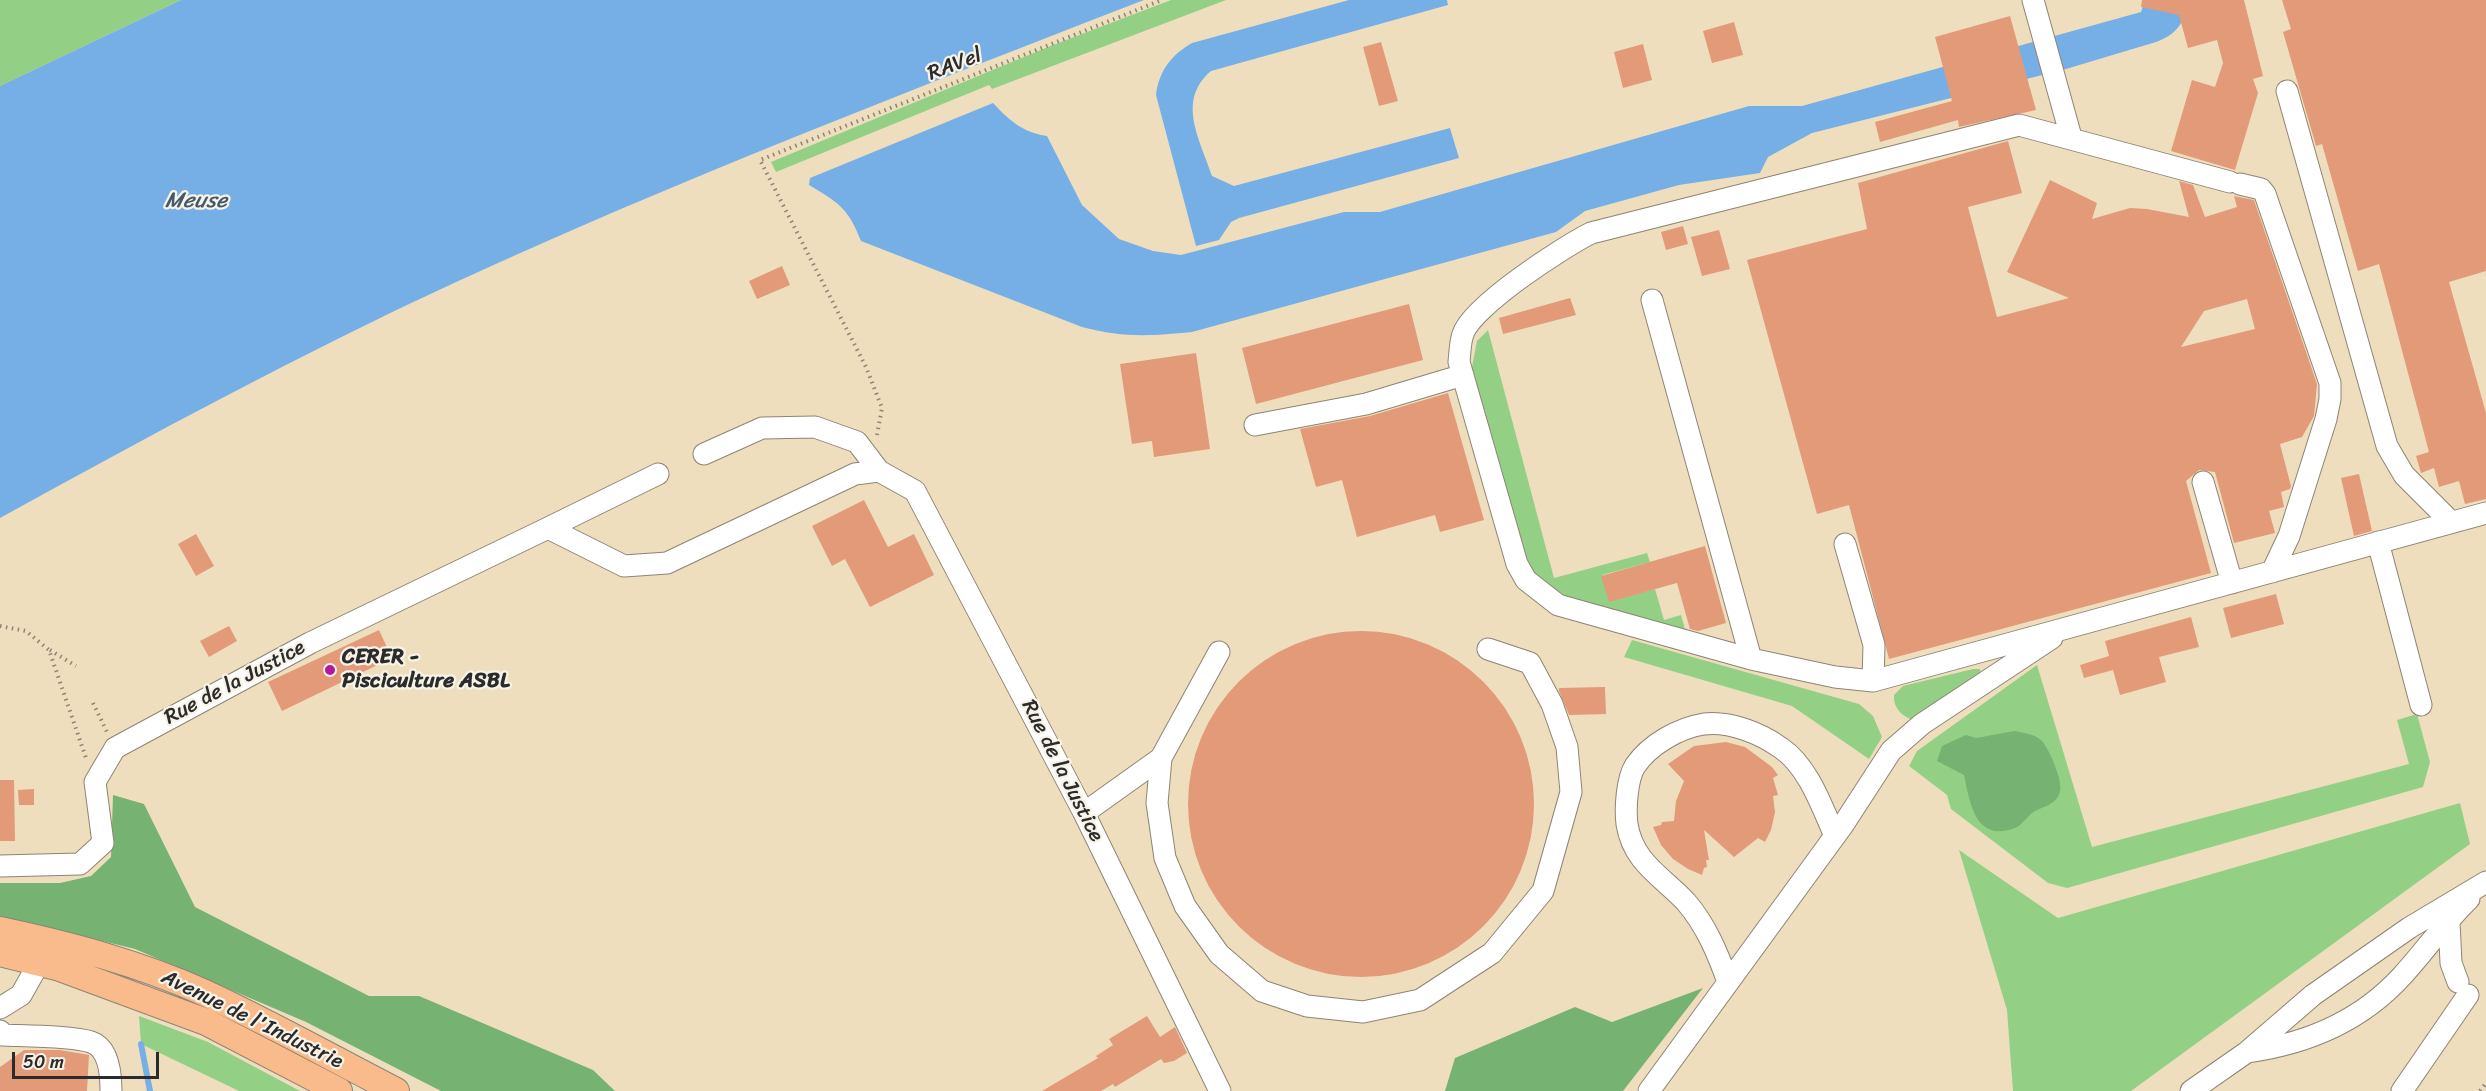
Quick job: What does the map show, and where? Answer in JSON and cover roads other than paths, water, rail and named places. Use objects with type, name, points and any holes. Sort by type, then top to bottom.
[{"type":"main road","name":"Avenue de l'Industrie","points":[[0,930],[114,987],[206,1022],[339,1091]]},
{"type":"main road","name":"Avenue de l'Industrie","points":[[0,953],[42,951],[126,963],[204,993],[396,1091]]},
{"type":"street","points":[[2033,0],[2071,137]]},
{"type":"street","points":[[2286,91],[2387,446],[2404,475],[2451,522]]},
{"type":"street","points":[[2272,572],[2289,536],[2326,419],[2330,383],[2265,194],[2261,189],[2019,125],[1591,232],[1558,249],[1477,314],[1463,333],[1459,362],[1517,564],[1526,580],[1558,605],[1751,659],[1835,677],[1873,681],[2232,584],[2486,513]]},
{"type":"street","points":[[1652,300],[1751,659]]},
{"type":"street","points":[[1255,425],[1366,404],[1463,375]]},
{"type":"street","name":"Rue de la Justice","points":[[704,454],[762,428],[815,427],[857,442],[879,471],[915,491],[1084,813],[1220,1091]]},
{"type":"street","points":[[548,528],[624,566],[667,562],[855,474],[879,471]]},
{"type":"street","name":"Rue de la Justice","points":[[0,866],[80,864],[103,843],[94,782],[115,748],[310,643],[658,474]]},
{"type":"street","points":[[2203,482],[2232,584]]},
{"type":"street","points":[[2378,542],[2421,705]]},
{"type":"street","points":[[1845,544],[1874,645],[1873,681]]},
{"type":"street","points":[[1649,1091],[1835,836],[1891,751],[1922,724],[2000,675],[2062,630]]},
{"type":"street","points":[[1218,652],[1161,758],[1157,802],[1165,858],[1185,906],[1219,954],[1262,991],[1308,1006],[1363,1012],[1420,1000],[1492,953],[1543,891],[1571,792],[1567,747],[1552,704],[1530,663],[1488,649]]},
{"type":"street","points":[[1728,982],[1716,949],[1698,920],[1686,903],[1651,872],[1636,848],[1627,824],[1628,794],[1635,766],[1652,749],[1676,732],[1705,724],[1732,726],[1756,734],[1782,748],[1798,763],[1835,836]]},
{"type":"street","points":[[1084,813],[1161,758]]},
{"type":"street","points":[[2247,1052],[2280,1047],[2345,1023],[2400,978],[2449,921],[2486,883]]},
{"type":"street","points":[[2191,1091],[2247,1052],[2313,995],[2409,928],[2486,883]]},
{"type":"street","points":[[2402,1091],[2463,989],[2451,963],[2449,921]]},
{"type":"street","points":[[0,1008],[21,995],[42,951]]},
{"type":"street","points":[[0,1031],[2,1035],[93,1042],[104,1053],[111,1079],[111,1091]]},
{"type":"water","name":"Meuse","points":[[181,0],[1144,0],[710,171],[454,283],[282,367],[0,518],[0,86]]},
{"type":"water","points":[[1349,0],[1447,0],[1448,5],[1211,71],[1195,95],[1193,108],[1197,134],[1212,176],[1234,186],[1450,128],[1459,158],[1239,218],[1231,222],[1219,240],[1196,246],[1156,95],[1163,71],[1172,58],[1192,43]]},
{"type":"water","points":[[2145,0],[2189,0],[2179,26],[2170,35],[2156,42],[2066,69],[1812,133],[1768,157],[1760,173],[1679,185],[1585,211],[1556,232],[1192,332],[1137,335],[1082,327],[861,241],[852,221],[841,207],[809,185],[810,178],[993,103],[1017,125],[1030,132],[1047,136],[1082,205],[1119,239],[1153,251],[1181,255],[1344,212],[1380,212],[1749,106],[1802,106],[2141,12]]},
{"type":"waterway","points":[[141,1044],[150,1091]]},
{"type":"place","name":"CERER - Pisciculture ASBL","points":[[330,670]]}]
